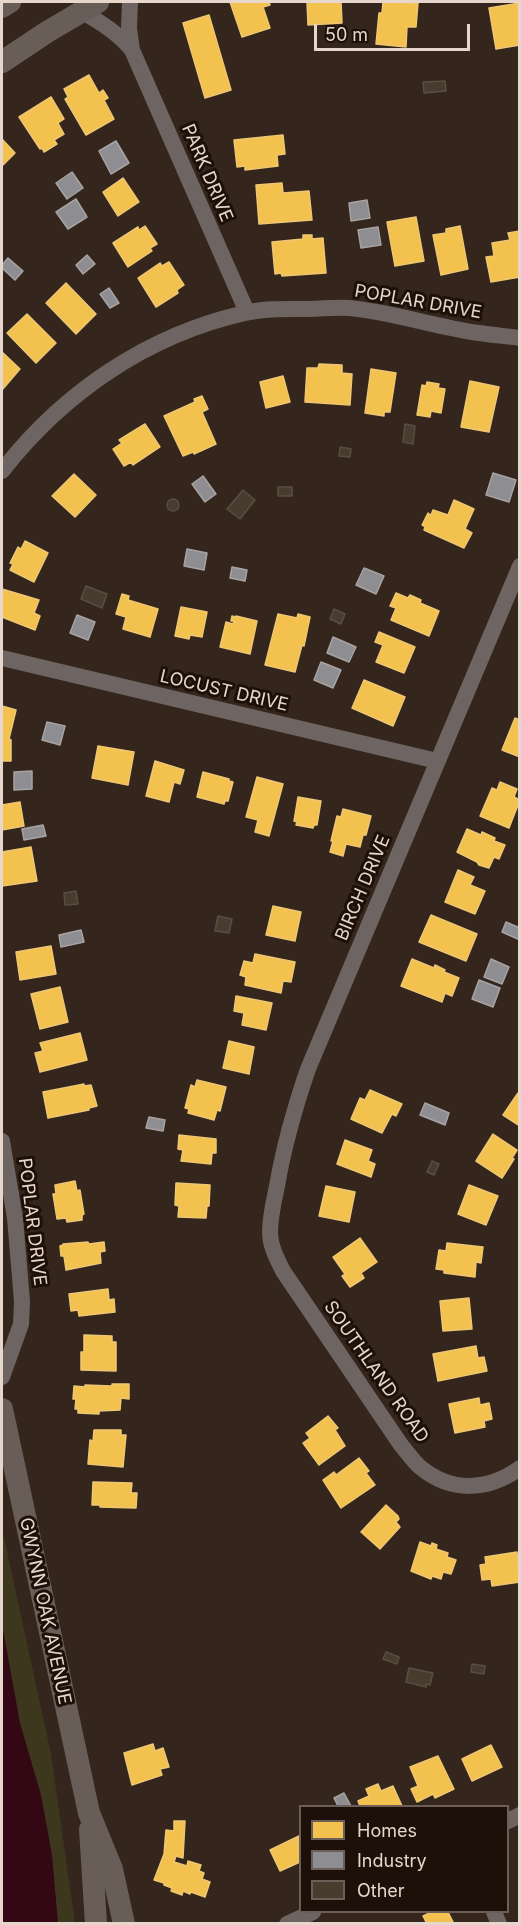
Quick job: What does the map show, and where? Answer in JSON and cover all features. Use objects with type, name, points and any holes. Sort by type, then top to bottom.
[{"type":"main road","points":[[2,7],[10,2]]},
{"type":"main road","points":[[2,62],[87,5]]},
{"type":"main road","name":"GWYNN OAK AVENUE","points":[[2,1409],[90,1813],[112,1869],[124,1923]]},
{"type":"main road","name":"GWYNN OAK AVENUE","points":[[90,1813],[96,1923]]},
{"type":"street","name":"PARK DRIVE","points":[[130,2],[129,28],[132,50]]},
{"type":"street","name":"PARK DRIVE","points":[[87,5],[132,50],[246,312]]},
{"type":"street","name":"POPLAR DRIVE","points":[[2,471],[25,442],[62,405],[103,375],[147,349],[193,328],[246,312],[348,308],[385,313],[478,333],[519,338]]},
{"type":"street","name":"BIRCH DRIVE","points":[[270,1234],[283,1152],[308,1069],[519,566]]},
{"type":"street","name":"LOCUST DRIVE","points":[[2,658],[437,761]]},
{"type":"street","name":"POPLAR DRIVE","points":[[2,1141],[15,1218],[22,1301],[21,1324],[2,1377]]},
{"type":"street","name":"SOUTHLAND ROAD","points":[[270,1234],[274,1253],[283,1271],[401,1445],[418,1466],[451,1485],[467,1487],[484,1486],[507,1477],[519,1468]]},
{"type":"street","points":[[287,1923],[309,1913]]},
{"type":"shaded area","points":[[2,1528],[51,1754],[75,1923],[2,1923]]},
{"type":"shaded area","points":[[2,1624],[20,1723],[41,1795],[52,1855],[58,1923],[2,1923]]},
{"type":"building: Homes","points":[[230,2],[269,2],[270,5],[263,7],[270,28],[242,37]]},
{"type":"building: Homes","points":[[307,2],[341,2],[342,23],[308,25]]},
{"type":"building: Homes","points":[[383,2],[418,3],[416,27],[407,27],[406,47],[376,44],[379,13],[382,13]]},
{"type":"building: Homes","points":[[520,3],[520,45],[496,49],[489,8]]},
{"type":"building: Homes","points":[[209,15],[231,90],[205,98],[183,23]]},
{"type":"building: Homes","points":[[89,75],[99,93],[103,90],[108,98],[104,100],[114,119],[86,135],[65,99],[68,97],[64,89]]},
{"type":"building: Homes","points":[[51,97],[64,119],[58,123],[64,134],[54,140],[57,144],[44,152],[19,117]]},
{"type":"building: Homes","points":[[283,135],[285,154],[277,155],[278,166],[245,170],[245,166],[237,167],[234,140]]},
{"type":"building: Homes","points":[[2,139],[15,153],[2,166]]},
{"type":"building: Homes","points":[[123,178],[139,202],[118,216],[103,192]]},
{"type":"building: Homes","points":[[282,183],[283,193],[309,191],[312,220],[259,224],[256,185]]},
{"type":"building: Homes","points":[[416,217],[424,261],[395,266],[387,222]]},
{"type":"building: Homes","points":[[145,226],[157,244],[150,248],[152,251],[128,267],[113,243],[138,227],[139,230]]},
{"type":"building: Homes","points":[[460,226],[468,269],[441,275],[433,235],[446,233],[446,229]]},
{"type":"building: Homes","points":[[520,231],[520,277],[491,282],[486,257],[494,256],[492,243],[510,240],[508,233]]},
{"type":"building: Homes","points":[[303,235],[312,235],[312,239],[323,238],[326,273],[282,276],[281,273],[275,274],[272,242],[303,239]]},
{"type":"building: Homes","points":[[169,262],[184,285],[177,290],[178,293],[156,307],[138,278],[160,263],[162,266]]},
{"type":"building: Homes","points":[[66,283],[96,314],[76,334],[46,303]]},
{"type":"building: Homes","points":[[27,314],[56,343],[36,363],[7,333]]},
{"type":"building: Homes","points":[[2,352],[20,369],[2,390]]},
{"type":"building: Homes","points":[[319,364],[342,365],[342,373],[352,374],[350,405],[305,402],[307,368],[318,368]]},
{"type":"building: Homes","points":[[371,369],[396,373],[390,412],[384,412],[384,416],[365,413]]},
{"type":"building: Homes","points":[[283,376],[290,402],[266,408],[260,382]]},
{"type":"building: Homes","points":[[470,381],[499,387],[489,432],[461,427]]},
{"type":"building: Homes","points":[[427,382],[439,384],[438,388],[445,389],[441,413],[431,411],[430,417],[417,415],[422,385],[426,386]]},
{"type":"building: Homes","points":[[202,396],[208,409],[202,412],[216,444],[194,454],[193,452],[183,456],[164,416],[195,402],[194,399]]},
{"type":"building: Homes","points":[[145,424],[160,447],[133,465],[131,462],[124,466],[113,449],[122,443],[119,440]]},
{"type":"building: Homes","points":[[74,474],[96,495],[75,517],[52,496]]},
{"type":"building: Homes","points":[[454,500],[474,509],[465,529],[472,533],[464,548],[424,530],[425,527],[422,525],[428,513],[431,515],[433,510],[448,515]]},
{"type":"building: Homes","points":[[25,541],[48,553],[34,582],[10,570],[13,564],[10,563],[18,547],[21,549]]},
{"type":"building: Homes","points":[[2,589],[39,600],[34,613],[40,616],[35,630],[2,617]]},
{"type":"building: Homes","points":[[396,593],[408,598],[410,595],[421,600],[420,603],[439,611],[429,636],[391,620],[396,608],[390,606]]},
{"type":"building: Homes","points":[[122,594],[129,596],[128,600],[158,609],[150,637],[123,629],[126,617],[116,614]]},
{"type":"building: Homes","points":[[181,607],[207,612],[202,637],[190,635],[189,639],[175,636]]},
{"type":"building: Homes","points":[[278,614],[297,618],[298,614],[310,617],[304,646],[302,645],[295,672],[265,665]]},
{"type":"building: Homes","points":[[232,616],[257,621],[250,654],[220,647],[226,622],[233,624]]},
{"type":"building: Homes","points":[[379,632],[415,647],[404,673],[376,662],[383,645],[375,642]]},
{"type":"building: Homes","points":[[364,680],[405,697],[393,726],[352,708]]},
{"type":"building: Homes","points":[[2,706],[16,710],[9,739],[11,740],[11,761],[2,761]]},
{"type":"building: Homes","points":[[515,718],[520,720],[520,757],[502,750]]},
{"type":"building: Homes","points":[[98,746],[134,752],[128,785],[92,778]]},
{"type":"building: Homes","points":[[155,761],[184,770],[180,784],[174,782],[169,802],[146,796]]},
{"type":"building: Homes","points":[[203,772],[233,782],[228,801],[224,804],[197,797]]},
{"type":"building: Homes","points":[[257,777],[283,784],[269,836],[255,832],[258,820],[246,817]]},
{"type":"building: Homes","points":[[500,782],[517,789],[514,797],[520,800],[509,828],[480,816],[492,788],[497,790]]},
{"type":"building: Homes","points":[[298,797],[321,801],[317,825],[313,828],[296,825],[297,822],[294,821]]},
{"type":"building: Homes","points":[[20,802],[24,826],[2,830],[2,805]]},
{"type":"building: Homes","points":[[343,809],[371,816],[360,847],[346,844],[343,856],[330,852],[337,816],[341,817]]},
{"type":"building: Homes","points":[[467,829],[481,835],[482,832],[495,838],[494,841],[505,845],[499,859],[494,857],[489,868],[457,852]]},
{"type":"building: Homes","points":[[31,847],[37,881],[2,886],[2,852]]},
{"type":"building: Homes","points":[[458,870],[474,877],[470,885],[485,891],[475,914],[445,902]]},
{"type":"building: Homes","points":[[273,906],[301,912],[295,941],[266,935]]},
{"type":"building: Homes","points":[[431,915],[477,934],[466,961],[419,942]]},
{"type":"building: Homes","points":[[51,946],[56,974],[20,980],[16,952]]},
{"type":"building: Homes","points":[[255,954],[295,962],[291,982],[283,981],[281,993],[245,985],[246,977],[240,975],[244,961],[253,963]]},
{"type":"building: Homes","points":[[412,959],[434,968],[435,965],[445,970],[444,972],[459,978],[452,996],[445,993],[442,1002],[401,986]]},
{"type":"building: Homes","points":[[60,987],[68,1022],[40,1029],[31,994]]},
{"type":"building: Homes","points":[[236,996],[272,1003],[266,1030],[242,1025],[244,1013],[234,1011]]},
{"type":"building: Homes","points":[[80,1033],[87,1060],[40,1072],[35,1053],[43,1051],[40,1043]]},
{"type":"building: Homes","points":[[229,1041],[254,1047],[249,1074],[223,1068]]},
{"type":"building: Homes","points":[[197,1080],[226,1087],[220,1111],[217,1110],[214,1120],[188,1113],[189,1109],[185,1108],[191,1085],[195,1087]]},
{"type":"building: Homes","points":[[84,1084],[84,1086],[91,1085],[97,1106],[89,1110],[48,1118],[43,1092]]},
{"type":"building: Homes","points":[[370,1090],[402,1104],[396,1116],[392,1114],[382,1133],[351,1119],[360,1098],[365,1100]]},
{"type":"building: Homes","points":[[518,1093],[520,1094],[520,1126],[503,1115]]},
{"type":"building: Homes","points":[[493,1134],[517,1150],[502,1178],[476,1161]]},
{"type":"building: Homes","points":[[179,1135],[216,1139],[216,1153],[212,1153],[211,1164],[181,1161],[183,1150],[178,1149]]},
{"type":"building: Homes","points":[[345,1140],[372,1150],[368,1161],[375,1164],[371,1177],[337,1164]]},
{"type":"building: Homes","points":[[75,1181],[77,1191],[80,1190],[84,1214],[82,1220],[67,1222],[66,1218],[57,1219],[53,1194],[56,1194],[55,1185]]},
{"type":"building: Homes","points":[[176,1183],[210,1185],[206,1218],[178,1217],[179,1206],[175,1205]]},
{"type":"building: Homes","points":[[469,1185],[498,1196],[486,1225],[458,1214]]},
{"type":"building: Homes","points":[[326,1186],[355,1192],[349,1222],[319,1216]]},
{"type":"building: Homes","points":[[360,1238],[377,1262],[361,1273],[364,1278],[350,1287],[342,1276],[345,1274],[333,1257]]},
{"type":"building: Homes","points":[[88,1242],[89,1244],[104,1242],[105,1251],[100,1252],[101,1263],[66,1270],[60,1246]]},
{"type":"building: Homes","points":[[447,1243],[483,1247],[481,1263],[476,1262],[475,1277],[444,1273],[444,1270],[436,1269],[439,1250],[446,1251]]},
{"type":"building: Homes","points":[[108,1289],[109,1300],[114,1299],[115,1312],[79,1316],[78,1310],[71,1311],[69,1294]]},
{"type":"building: Homes","points":[[469,1298],[472,1329],[443,1331],[440,1301]]},
{"type":"building: Homes","points":[[84,1335],[112,1336],[112,1342],[116,1342],[116,1371],[81,1370]]},
{"type":"building: Homes","points":[[476,1346],[478,1358],[484,1357],[487,1371],[438,1381],[433,1354]]},
{"type":"building: Homes","points":[[112,1384],[129,1384],[129,1399],[121,1398],[120,1410],[99,1411],[99,1414],[78,1413],[78,1409],[75,1409],[76,1399],[73,1399],[74,1386],[112,1386]]},
{"type":"building: Homes","points":[[479,1398],[480,1405],[489,1403],[492,1419],[484,1421],[485,1427],[455,1433],[449,1404]]},
{"type":"building: Homes","points":[[328,1416],[338,1428],[335,1430],[345,1446],[319,1465],[303,1443],[310,1438],[306,1433]]},
{"type":"building: Homes","points":[[94,1430],[121,1430],[121,1435],[126,1435],[123,1467],[88,1464],[90,1440],[93,1441]]},
{"type":"building: Homes","points":[[359,1458],[369,1471],[366,1473],[375,1485],[341,1508],[323,1480],[334,1472],[336,1475]]},
{"type":"building: Homes","points":[[93,1482],[132,1483],[131,1493],[137,1493],[136,1508],[92,1505]]},
{"type":"building: Homes","points":[[386,1505],[398,1516],[399,1519],[396,1522],[400,1527],[380,1549],[361,1532]]},
{"type":"building: Homes","points":[[420,1542],[431,1546],[432,1543],[437,1545],[436,1549],[448,1553],[447,1557],[456,1560],[451,1574],[443,1572],[441,1579],[432,1576],[431,1579],[411,1571]]},
{"type":"building: Homes","points":[[517,1552],[520,1582],[492,1586],[491,1579],[482,1580],[480,1565],[486,1564],[485,1557]]},
{"type":"building: Homes","points":[[153,1744],[155,1751],[163,1748],[169,1767],[160,1769],[162,1775],[132,1785],[124,1753]]},
{"type":"building: Homes","points":[[491,1745],[502,1767],[472,1781],[462,1759]]},
{"type":"building: Homes","points":[[438,1756],[454,1789],[435,1798],[433,1794],[417,1802],[411,1789],[418,1786],[410,1767]]},
{"type":"building: Homes","points":[[378,1784],[381,1791],[393,1786],[402,1805],[360,1805],[358,1801],[369,1796],[366,1789]]},
{"type":"building: Homes","points":[[174,1821],[185,1821],[183,1858],[176,1856],[174,1862],[187,1866],[188,1861],[201,1865],[199,1871],[204,1873],[202,1879],[210,1882],[205,1897],[183,1891],[182,1895],[171,1891],[172,1888],[164,1883],[154,1880],[164,1854],[166,1830],[174,1831]]},
{"type":"building: Homes","points":[[299,1836],[299,1862],[280,1871],[270,1850]]},
{"type":"building: Homes","points":[[430,1913],[448,1913],[454,1924],[427,1924],[423,1916]]},
{"type":"building: Industry","points":[[116,141],[129,163],[111,174],[99,151]]},
{"type":"building: Industry","points":[[72,172],[83,188],[67,199],[56,183]]},
{"type":"building: Industry","points":[[76,199],[87,217],[68,229],[56,212]]},
{"type":"building: Industry","points":[[367,200],[370,218],[351,221],[349,203]]},
{"type":"building: Industry","points":[[378,227],[381,245],[361,248],[358,230]]},
{"type":"building: Industry","points":[[87,255],[95,264],[83,274],[76,265]]},
{"type":"building: Industry","points":[[8,258],[23,271],[15,280],[2,268]]},
{"type":"building: Industry","points":[[109,288],[119,303],[110,308],[100,294]]},
{"type":"building: Industry","points":[[493,473],[516,480],[509,502],[486,495]]},
{"type":"building: Industry","points":[[203,476],[216,494],[205,502],[192,484]]},
{"type":"building: Industry","points":[[187,549],[207,553],[204,570],[184,566]]},
{"type":"building: Industry","points":[[232,567],[247,570],[245,581],[230,578]]},
{"type":"building: Industry","points":[[364,568],[384,576],[376,594],[356,585]]},
{"type":"building: Industry","points":[[77,615],[95,622],[88,640],[70,633]]},
{"type":"building: Industry","points":[[333,637],[356,647],[349,662],[327,653]]},
{"type":"building: Industry","points":[[321,662],[341,670],[333,688],[314,680]]},
{"type":"building: Industry","points":[[47,722],[65,726],[60,745],[42,740]]},
{"type":"building: Industry","points":[[32,771],[32,789],[14,790],[14,772]]},
{"type":"building: Industry","points":[[43,825],[46,836],[24,840],[22,829]]},
{"type":"building: Industry","points":[[506,922],[520,928],[520,940],[502,932]]},
{"type":"building: Industry","points":[[81,930],[84,942],[61,947],[59,935]]},
{"type":"building: Industry","points":[[491,959],[509,967],[502,984],[484,977]]},
{"type":"building: Industry","points":[[479,980],[500,988],[493,1007],[472,999]]},
{"type":"building: Industry","points":[[425,1103],[449,1113],[445,1125],[420,1115]]},
{"type":"building: Industry","points":[[149,1117],[165,1120],[163,1131],[146,1128]]},
{"type":"building: Industry","points":[[344,1793],[350,1805],[338,1805],[334,1798]]},
{"type":"building: Other","points":[[445,81],[446,91],[424,93],[423,82]]},
{"type":"building: Other","points":[[405,424],[415,426],[413,444],[403,442]]},
{"type":"building: Other","points":[[340,447],[351,449],[350,457],[339,456]]},
{"type":"building: Other","points":[[278,487],[292,487],[292,496],[278,496]]},
{"type":"building: Other","points":[[243,490],[255,500],[240,519],[227,509]]},
{"type":"building: Other","points":[[175,499],[179,505],[175,511],[171,511],[167,503]]},
{"type":"building: Other","points":[[86,586],[107,594],[102,608],[81,599]]},
{"type":"building: Other","points":[[334,609],[345,614],[341,624],[330,619]]},
{"type":"building: Other","points":[[76,891],[78,904],[65,905],[64,893]]},
{"type":"building: Other","points":[[218,916],[232,919],[229,933],[215,931]]},
{"type":"building: Other","points":[[432,1161],[439,1164],[434,1175],[427,1172]]},
{"type":"building: Other","points":[[386,1652],[399,1657],[397,1664],[383,1659]]},
{"type":"building: Other","points":[[472,1664],[485,1666],[484,1674],[471,1672]]},
{"type":"building: Other","points":[[409,1668],[433,1673],[430,1685],[426,1684],[426,1687],[406,1682]]}]
